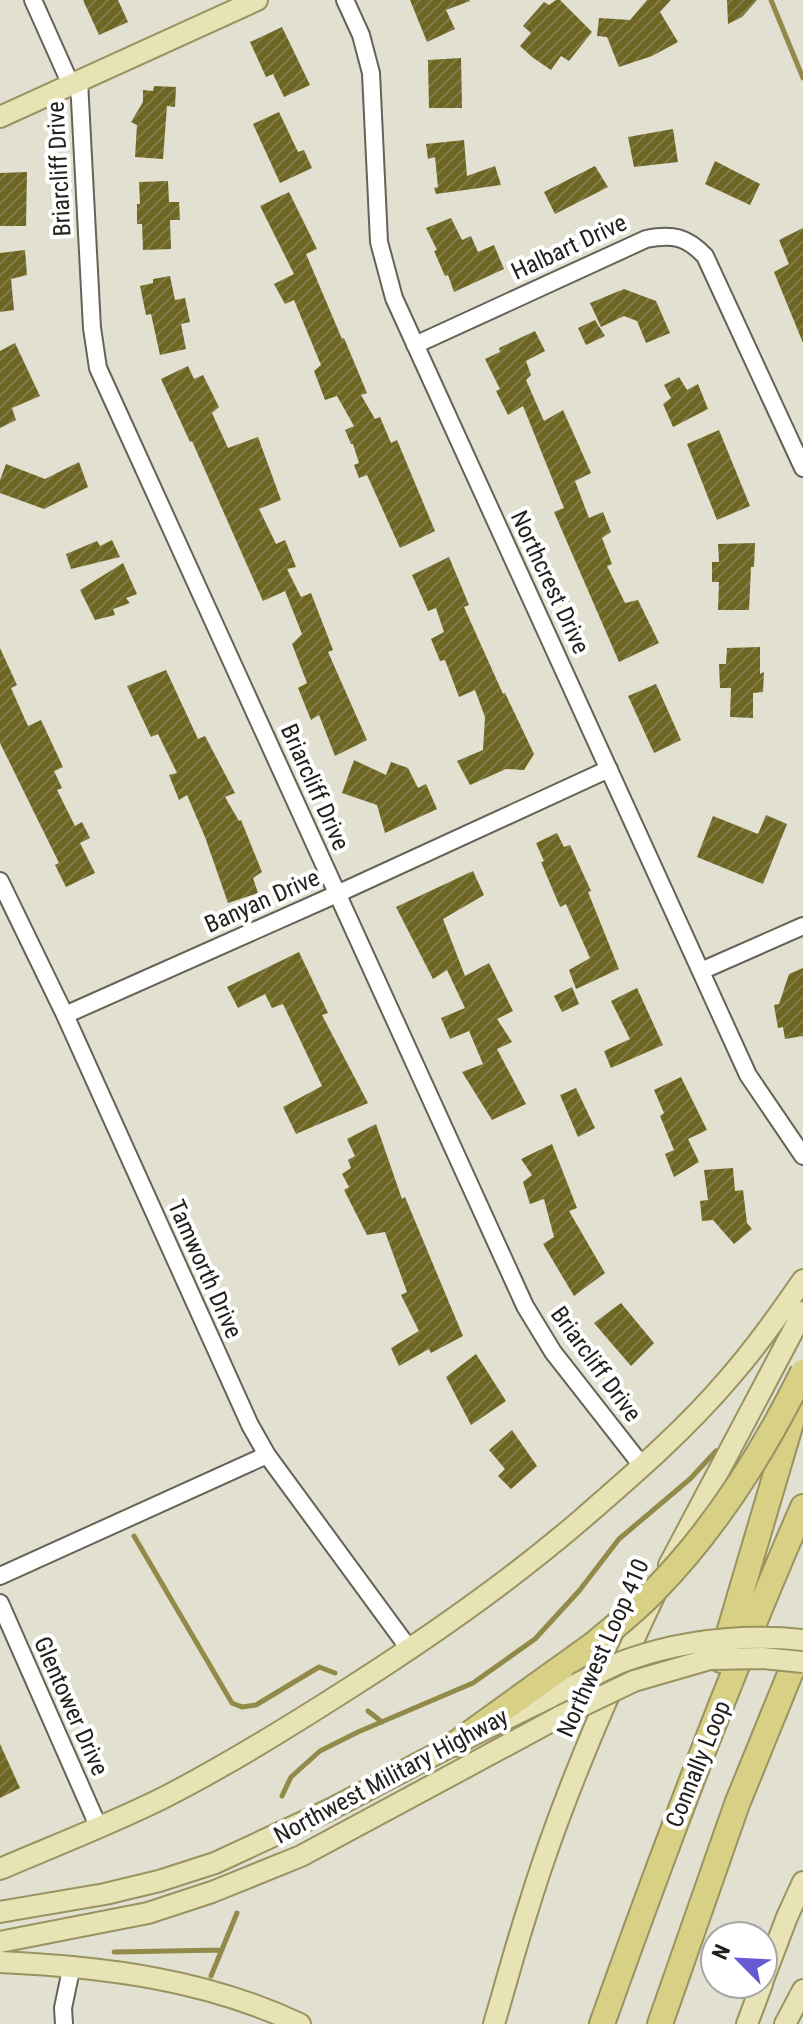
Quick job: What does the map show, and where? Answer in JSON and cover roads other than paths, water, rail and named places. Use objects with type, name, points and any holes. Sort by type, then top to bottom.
[{"type":"highway","points":[[455,1744],[594,1644],[655,1590],[725,1505],[761,1451],[803,1372]]},
{"type":"highway","points":[[670,1834],[803,1382]]},
{"type":"highway","name":"Connally Loop","points":[[602,2024],[670,1834],[766,1591],[803,1507]]},
{"type":"highway","points":[[660,2024],[737,1804],[803,1641]]},
{"type":"main road","points":[[0,117],[257,0]]},
{"type":"main road","points":[[0,1869],[162,1798],[264,1743],[410,1650],[530,1563],[643,1467],[729,1379],[803,1280]]},
{"type":"main road","name":"Northwest Loop 410","points":[[494,2024],[527,1911],[589,1740],[670,1565],[803,1312]]},
{"type":"main road","name":"Northwest Military Highway","points":[[0,1912],[105,1894],[215,1863],[331,1809],[624,1661],[711,1639],[769,1637],[803,1641]]},
{"type":"main road","name":"Northwest Military Highway","points":[[0,1942],[148,1913],[212,1892],[301,1856],[561,1716],[634,1681],[710,1659],[763,1658],[803,1662]]},
{"type":"main road","points":[[779,1938],[803,1882]]},
{"type":"main road","points":[[480,2024],[486,2003],[527,1911]]},
{"type":"main road","points":[[0,1962],[72,1965],[164,1979],[223,1993],[300,2024]]},
{"type":"main road","points":[[785,2024],[803,1990]]},
{"type":"main road","points":[[747,2024],[756,2000]]},
{"type":"street","name":"Briarcliff Drive","points":[[33,0],[75,83],[92,328],[98,368],[525,1306],[553,1352],[643,1467]]},
{"type":"street","name":"Northcrest Drive","points":[[345,0],[361,35],[371,73],[379,242],[394,298],[748,1075],[803,1156]]},
{"type":"street","name":"Halbart Drive","points":[[415,345],[646,239],[677,237],[694,245],[705,256],[803,468]]},
{"type":"street","name":"Banyan Drive","points":[[65,1015],[609,769]]},
{"type":"street","name":"Tamworth Drive","points":[[0,881],[65,1015],[238,1400],[267,1455],[410,1650]]},
{"type":"street","points":[[701,971],[803,926]]},
{"type":"street","points":[[0,1576],[267,1455]]},
{"type":"street","name":"Glentower Drive","points":[[0,1603],[99,1828]]},
{"type":"street","points":[[64,2024],[63,2008],[72,1965]]},
{"type":"waterway","points":[[771,0],[803,78]]},
{"type":"waterway","points":[[282,1796],[291,1777],[320,1751],[473,1683],[535,1639],[579,1591],[619,1539],[690,1479],[716,1451]]},
{"type":"waterway","points":[[134,1536],[232,1703],[242,1707],[256,1705],[319,1667],[335,1673]]},
{"type":"waterway","points":[[368,1711],[382,1722]]},
{"type":"waterway","points":[[211,1976],[237,1913]]},
{"type":"waterway","points":[[114,1952],[222,1950]]}]
